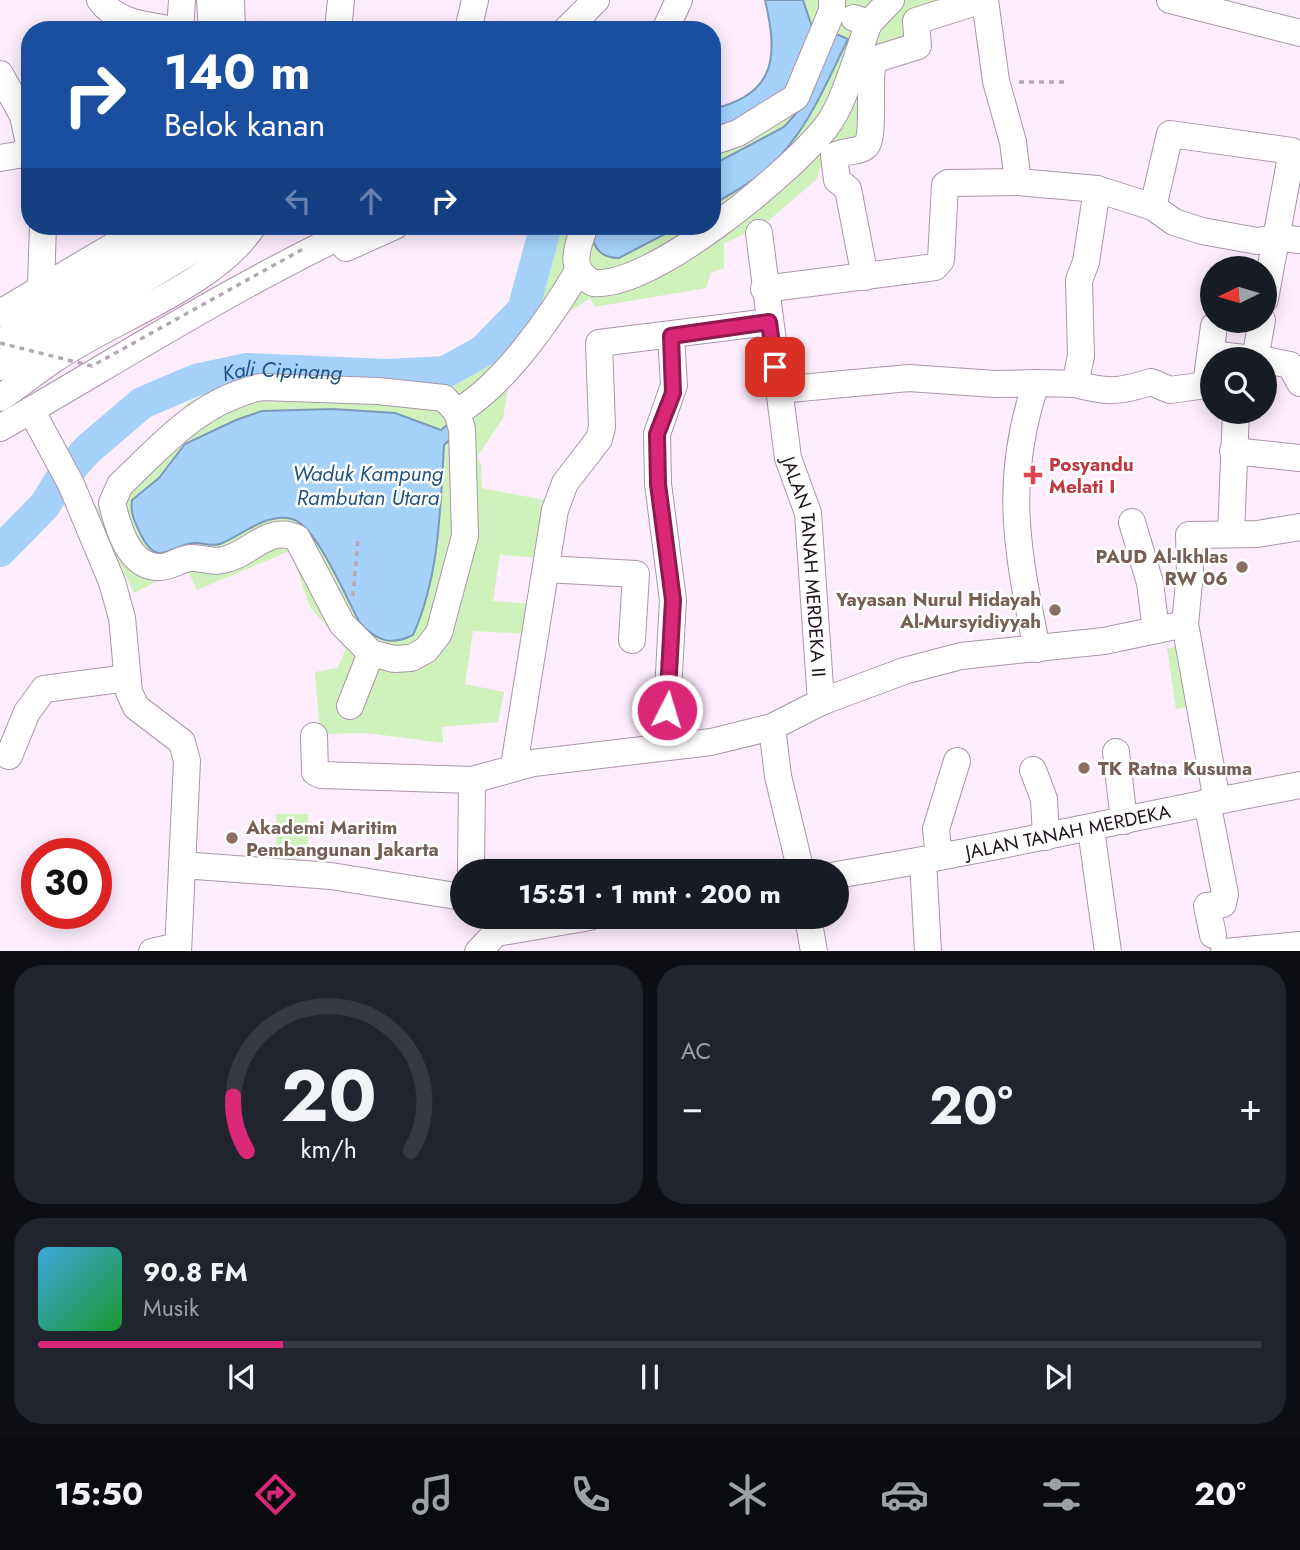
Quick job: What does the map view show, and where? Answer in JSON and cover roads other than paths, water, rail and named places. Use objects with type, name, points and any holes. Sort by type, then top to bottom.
[{"type":"street","points":[[100,0],[111,13],[128,21]]},
{"type":"street","points":[[181,21],[182,0]]},
{"type":"street","points":[[210,0],[211,21]]},
{"type":"street","points":[[231,0],[232,21]]},
{"type":"street","points":[[339,21],[341,0]]},
{"type":"street","points":[[470,21],[475,0]]},
{"type":"street","points":[[575,21],[596,0]]},
{"type":"street","points":[[669,21],[679,0]]},
{"type":"street","points":[[721,139],[738,134],[796,97],[846,13],[891,0]]},
{"type":"street","points":[[865,277],[848,189],[837,180],[834,156],[865,147],[871,140],[873,63],[879,58],[918,46],[916,21],[984,0],[996,81],[1013,142],[1018,182]]},
{"type":"street","points":[[1170,0],[1300,33]]},
{"type":"street","points":[[721,220],[779,177],[832,118],[846,13]]},
{"type":"street","points":[[0,74],[21,107]]},
{"type":"street","points":[[1153,208],[1170,134],[1290,150],[1287,239],[1278,264]]},
{"type":"street","points":[[0,158],[21,152]]},
{"type":"street","points":[[764,289],[939,265],[946,184],[1018,182],[1097,190],[1153,208],[1174,222],[1202,231],[1257,241],[1287,239]]},
{"type":"street","points":[[1075,384],[1081,356],[1079,280],[1088,251],[1097,190]]},
{"type":"street","name":"JALAN TANAH MERDEKA II","points":[[472,780],[514,766],[669,745],[711,742],[772,727],[821,702],[808,513],[788,458],[764,289],[759,233]]},
{"type":"street","points":[[41,286],[43,235]]},
{"type":"street","points":[[0,313],[41,286],[131,235]]},
{"type":"street","points":[[0,342],[176,235]]},
{"type":"street","points":[[0,367],[215,235]]},
{"type":"street","points":[[0,398],[53,360],[212,267],[239,247],[247,235]]},
{"type":"street","points":[[28,380],[115,339],[222,275],[254,251],[266,235]]},
{"type":"street","points":[[0,428],[54,393],[225,297],[345,235]]},
{"type":"street","points":[[31,410],[61,402],[321,259],[375,235]]},
{"type":"street","points":[[582,235],[575,259],[578,271],[586,279],[604,284],[656,263],[701,235]]},
{"type":"street","points":[[457,412],[477,401],[552,315],[578,271]]},
{"type":"street","points":[[514,766],[555,510],[565,484],[599,439],[602,427],[599,343],[769,322]]},
{"type":"street","points":[[669,745],[667,710],[673,600],[658,484],[657,434],[673,393],[671,336]]},
{"type":"street","points":[[1277,362],[1290,365],[1300,383]]},
{"type":"street","points":[[778,390],[909,377],[995,384],[1075,384],[1108,392],[1131,390],[1151,382],[1170,390],[1200,386]]},
{"type":"street","points":[[1035,383],[1022,424],[1014,503],[1016,536],[1037,649]]},
{"type":"street","points":[[261,387],[378,391],[444,398],[457,412],[462,429],[465,536],[439,633],[426,650],[411,658],[394,659],[371,653],[342,624],[297,537],[288,533],[273,534],[226,560],[208,562],[192,557],[162,568],[144,565],[133,557],[112,503],[120,485],[183,426],[208,406],[233,393],[261,387]]},
{"type":"street","points":[[31,410],[67,476],[97,541],[122,618],[127,678],[136,707],[182,742],[187,761],[178,949],[152,951]]},
{"type":"street","points":[[1231,534],[1235,424]]},
{"type":"street","points":[[1233,451],[1300,458]]},
{"type":"street","points":[[1132,522],[1150,583],[1156,630]]},
{"type":"street","points":[[1300,527],[1257,534],[1189,535],[1190,572],[1185,624],[1225,894],[1223,904],[1207,906],[1218,943],[1300,945]]},
{"type":"street","points":[[546,569],[636,574],[632,640]]},
{"type":"street","points":[[821,702],[904,671],[961,656],[1104,641],[1185,624]]},
{"type":"street","points":[[350,706],[371,653]]},
{"type":"street","points":[[9,756],[27,712],[44,689],[127,678]]},
{"type":"street","points":[[772,727],[778,776],[798,859]]},
{"type":"street","points":[[314,736],[316,772],[321,775],[472,780],[471,859]]},
{"type":"street","points":[[1116,752],[1124,821]]},
{"type":"street","points":[[928,951],[931,859],[936,829],[957,761]]},
{"type":"street","points":[[1033,770],[1044,799],[1046,837]]},
{"type":"street","name":"JALAN TANAH MERDEKA","points":[[849,873],[1091,829],[1300,785]]},
{"type":"street","points":[[1091,829],[1108,951]]},
{"type":"street","points":[[182,865],[331,876],[450,895]]},
{"type":"street","points":[[481,936],[520,929]]},
{"type":"street","points":[[810,929],[814,951]]},
{"type":"water","points":[[765,0],[803,0],[812,27],[802,64],[777,103],[721,127],[721,106],[750,94],[761,83],[768,70],[771,55]]},
{"type":"water","points":[[836,34],[848,39],[823,92],[793,141],[761,174],[721,200],[721,160],[784,127],[801,108]]},
{"type":"water","points":[[592,235],[663,235],[619,258],[601,253]]},
{"type":"water","name":"Waduk Kampung Rambutan Utara","points":[[332,409],[395,413],[441,430],[447,425],[453,437],[444,445],[440,517],[429,589],[413,635],[405,638],[391,641],[378,638],[360,623],[322,551],[304,526],[295,520],[276,518],[220,544],[194,543],[159,553],[147,545],[134,518],[132,500],[159,478],[185,444],[262,411]]},
{"type":"waterway","name":"Kali Cipinang","points":[[0,551],[45,505],[59,482],[87,450],[142,403],[196,380],[247,369],[387,375],[445,372],[483,351],[523,310],[544,235]]},
{"type":"place","name":"Posyandu Melati I","points":[[1033,475]]},
{"type":"place","name":"PAUD Al-Ikhlas RW 06","points":[[1242,567]]},
{"type":"place","name":"Yayasan Nurul Hidayah Al-Mursyidiyyah","points":[[1055,610]]},
{"type":"place","name":"TK Ratna Kusuma","points":[[1084,768]]},
{"type":"place","name":"Akademi Maritim Pembangunan Jakarta","points":[[232,838]]}]
